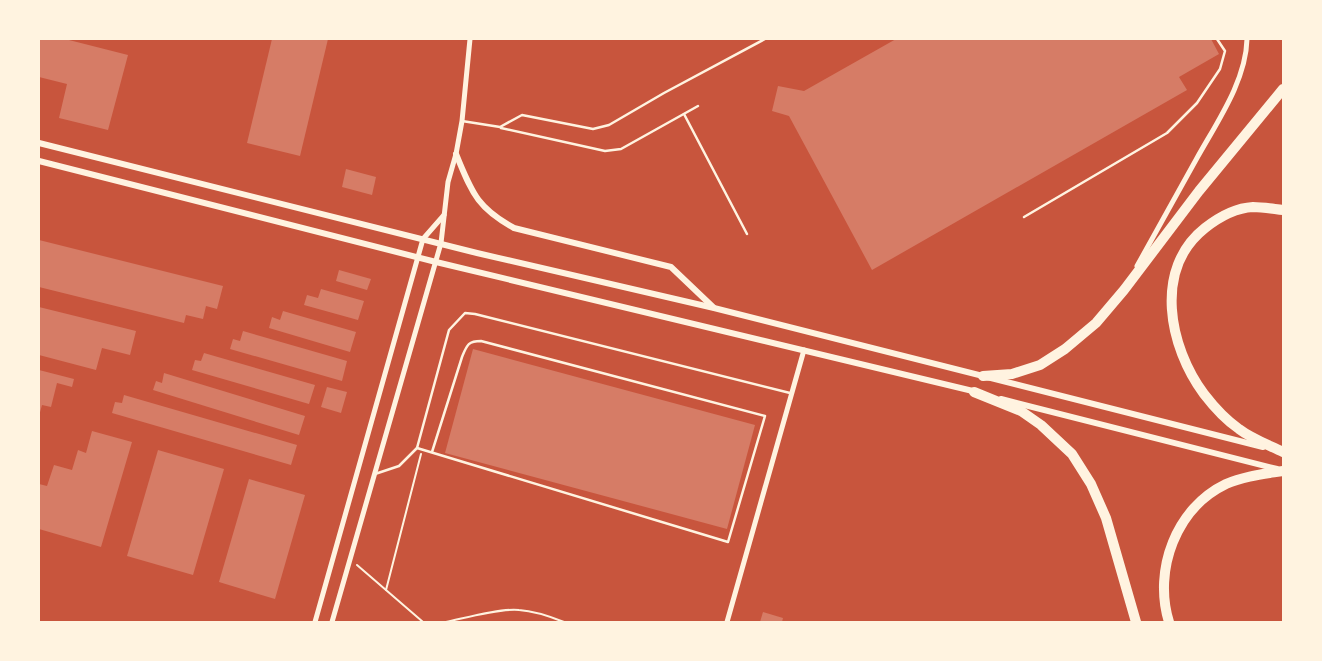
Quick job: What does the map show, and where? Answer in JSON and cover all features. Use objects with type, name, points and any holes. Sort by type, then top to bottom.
[{"type":"highway","points":[[983,376],[1012,374],[1040,365],[1065,349],[1096,323],[1124,290],[1199,191],[1283,89]]},
{"type":"highway","points":[[1283,210],[1253,207],[1232,211],[1218,217],[1196,235],[1180,258],[1173,279],[1172,319],[1185,362],[1205,395],[1240,430],[1283,452]]},
{"type":"highway","points":[[974,392],[1021,411],[1041,425],[1072,454],[1091,484],[1106,518],[1136,622]]},
{"type":"highway","points":[[1169,622],[1164,597],[1164,570],[1170,548],[1179,529],[1190,514],[1202,501],[1226,485],[1239,480],[1283,471]]},
{"type":"street","points":[[332,622],[441,243],[448,182],[456,154],[462,121],[470,39]]},
{"type":"street","points":[[1124,290],[1225,107],[1239,76],[1247,49],[1247,39]]},
{"type":"street","points":[[39,143],[423,239],[714,308],[1283,452]]},
{"type":"street","points":[[456,154],[467,181],[479,202],[495,217],[514,228],[671,267],[714,308]]},
{"type":"street","points":[[39,161],[436,262],[804,350],[1283,471]]},
{"type":"street","points":[[315,622],[423,239],[444,214]]},
{"type":"street","points":[[727,622],[804,350]]},
{"type":"lane","points":[[500,127],[522,115],[593,129],[609,125],[765,39]]},
{"type":"lane","points":[[1024,217],[1167,133],[1197,102],[1220,69],[1224,51],[1217,39]]},
{"type":"lane","points":[[462,121],[500,127],[605,151],[621,148],[698,106]]},
{"type":"lane","points":[[684,114],[747,234]]},
{"type":"lane","points":[[375,474],[399,466],[417,448],[449,330],[465,313],[792,393]]},
{"type":"lane","points":[[417,448],[728,542],[765,416],[491,344],[473,341],[467,346],[462,357],[432,452]]},
{"type":"path","points":[[386,590],[422,450]]},
{"type":"path","points":[[350,559],[423,622]]},
{"type":"path","points":[[446,622],[480,614],[517,610],[544,614],[564,622]]},
{"type":"building","points":[[39,39],[65,39],[128,55],[108,130],[59,118],[67,84],[39,77]]},
{"type":"building","points":[[272,39],[328,39],[300,156],[247,143]]},
{"type":"building","points":[[896,39],[1211,39],[1219,54],[1179,77],[1187,90],[872,270],[789,116],[772,111],[778,86],[804,91]]},
{"type":"building","points":[[346,169],[376,177],[372,195],[342,187]]},
{"type":"building","points":[[39,240],[223,286],[217,309],[206,306],[203,319],[186,315],[184,323],[39,287]]},
{"type":"building","points":[[339,270],[371,279],[367,290],[336,281]]},
{"type":"building","points":[[321,289],[364,301],[358,320],[304,305],[307,295],[318,298]]},
{"type":"building","points":[[39,307],[136,331],[130,355],[102,348],[96,370],[39,355]]},
{"type":"building","points":[[283,311],[356,332],[350,352],[269,328],[272,317],[280,320]]},
{"type":"building","points":[[243,331],[347,361],[342,381],[230,349],[233,339],[240,341]]},
{"type":"building","points":[[473,349],[755,425],[727,529],[445,453]]},
{"type":"building","points":[[204,353],[315,385],[309,404],[192,370],[195,360],[201,361]]},
{"type":"building","points":[[39,370],[74,379],[72,387],[57,383],[51,407],[42,405],[39,416]]},
{"type":"building","points":[[164,373],[305,416],[299,435],[153,390],[156,381],[162,383]]},
{"type":"building","points":[[327,387],[347,392],[341,413],[321,407]]},
{"type":"building","points":[[124,395],[297,445],[291,465],[112,413],[115,402],[122,403]]},
{"type":"building","points":[[92,431],[132,442],[101,547],[39,529],[39,484],[47,486],[54,465],[72,470],[78,450],[86,453]]},
{"type":"building","points":[[158,450],[224,469],[193,575],[127,556]]},
{"type":"building","points":[[249,479],[305,495],[275,599],[219,582]]},
{"type":"building","points":[[763,612],[783,618],[782,622],[760,622]]}]
